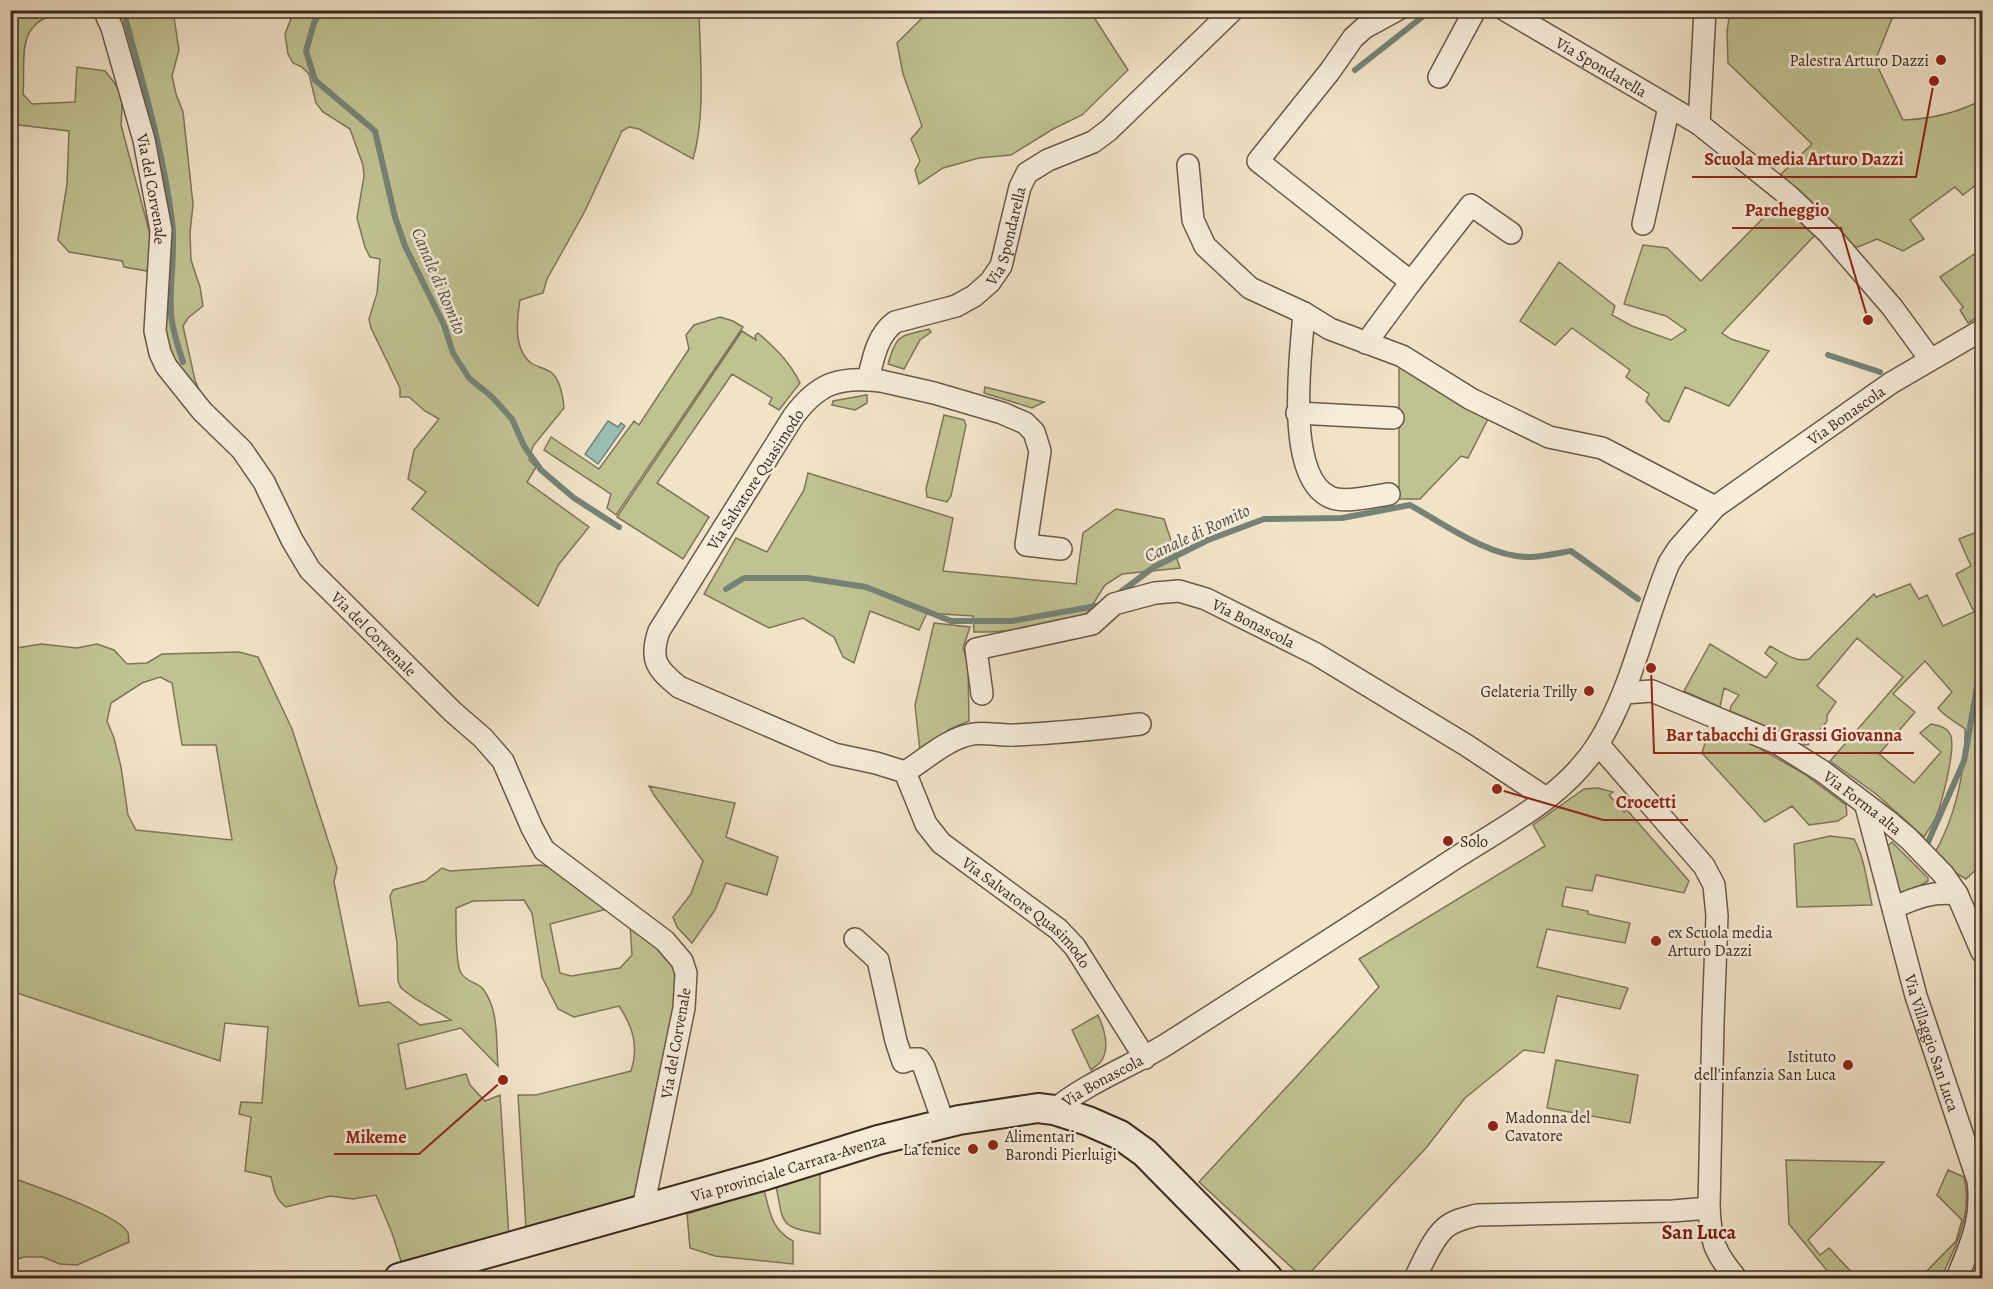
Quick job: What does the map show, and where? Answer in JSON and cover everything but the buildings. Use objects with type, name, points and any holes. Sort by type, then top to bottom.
[{"type":"main road","name":"Via provinciale Carrara-Avenza","points":[[399,1278],[878,1140],[959,1120],[1038,1108],[1054,1110],[1088,1121],[1120,1135],[1150,1157],[1268,1278]]},
{"type":"street","name":"Via del Corvenale","points":[[104,10],[112,28],[144,140],[160,230],[155,332],[166,366],[202,411],[242,450],[264,482],[292,540],[310,570],[453,712],[483,738],[503,761],[544,850],[665,941],[682,961],[686,973],[684,1008],[643,1208]]},
{"type":"street","points":[[1397,10],[1364,27],[1353,38],[1330,71],[1258,161],[1411,282]]},
{"type":"street","points":[[1439,77],[1475,10]]},
{"type":"street","name":"Via Spondarella","points":[[1505,10],[1700,124],[1789,196],[1828,233],[1892,307],[1930,359]]},
{"type":"street","points":[[1700,124],[1705,10]]},
{"type":"street","name":"Via Spondarella","points":[[868,380],[880,338],[887,328],[895,322],[956,306],[974,296],[990,282],[1001,266],[1020,187],[1027,173],[1048,159],[1093,142],[1101,136],[1232,11]]},
{"type":"street","points":[[1643,224],[1669,106]]},
{"type":"street","points":[[1188,165],[1193,220],[1205,246],[1218,261],[1250,288],[1304,313],[1330,329],[1402,356],[1472,399],[1549,437],[1602,448],[1715,507]]},
{"type":"street","points":[[1366,344],[1471,205],[1511,233]]},
{"type":"street","points":[[1304,313],[1297,413],[1305,463],[1317,490],[1332,499],[1357,499],[1389,494]]},
{"type":"street","name":"Via Bonascola","points":[[1054,1110],[1083,1089],[1144,1058],[1524,815],[1546,798],[1582,765],[1598,744],[1624,693],[1669,563],[1678,549],[1715,507],[1833,422],[1930,359],[1983,330]]},
{"type":"street","name":"Via Salvatore Quasimodo","points":[[1061,549],[1026,545],[1040,451],[1034,432],[1025,423],[1002,413],[934,393],[868,380],[842,381],[819,389],[804,403],[659,631],[653,647],[656,662],[666,676],[680,687],[834,754],[904,772],[926,824],[942,843],[1058,929],[1075,947],[1144,1058]]},
{"type":"street","points":[[1297,413],[1393,418]]},
{"type":"street","name":"Via Bonascola","points":[[982,694],[976,649],[1092,624],[1114,604],[1155,593],[1179,591],[1206,599],[1316,654],[1466,745],[1546,798]]},
{"type":"street","name":"Via Forma alta","points":[[1624,693],[1652,691],[1777,743],[1822,771],[1909,839],[1943,874],[1957,894],[1983,952]]},
{"type":"street","points":[[904,772],[954,740],[972,734],[1012,736],[1140,724]]},
{"type":"street","points":[[1598,744],[1704,866],[1714,885],[1717,916],[1711,1068],[1709,1208],[1711,1235],[1720,1260],[1736,1278]]},
{"type":"street","name":"Via Villaggio San Luca","points":[[1866,806],[1916,996],[1978,1181],[1979,1205],[1975,1234],[1957,1278]]},
{"type":"street","points":[[1893,908],[1912,898],[1927,894],[1940,892],[1957,894]]},
{"type":"street","points":[[855,939],[878,960],[891,1022],[903,1062],[919,1059],[944,1124]]},
{"type":"street","points":[[1415,1278],[1423,1260],[1444,1228],[1459,1219],[1477,1215],[1673,1211],[1709,1208]]},
{"type":"green space","points":[[11,11],[88,12],[76,16],[55,15],[42,20],[33,27],[25,47],[23,94],[32,104],[75,102],[77,67],[105,71],[111,78],[121,96],[121,125],[151,238],[153,272],[124,267],[122,261],[69,252],[58,240],[67,184],[69,131],[11,124]]},
{"type":"green space","points":[[109,11],[173,11],[179,50],[172,76],[183,112],[193,204],[190,233],[191,260],[200,287],[203,306],[188,318],[183,326],[195,380],[203,399],[175,362],[163,340],[171,236]]},
{"type":"green space","points":[[294,11],[699,11],[701,105],[693,159],[639,129],[629,127],[622,131],[585,211],[547,279],[543,293],[520,300],[518,333],[521,350],[531,363],[550,371],[558,380],[564,408],[533,446],[529,460],[536,467],[527,482],[589,527],[559,564],[538,606],[412,509],[426,492],[408,479],[414,450],[439,419],[425,411],[409,397],[400,397],[400,388],[371,328],[369,319],[377,293],[380,259],[370,257],[357,218],[364,176],[363,165],[350,129],[323,112],[316,103],[309,74],[302,67],[293,63],[288,54],[285,34]]},
{"type":"green space","points":[[929,11],[1107,11],[1095,19],[1128,70],[1082,115],[1053,129],[1011,155],[979,158],[943,168],[919,184],[915,170],[920,161],[911,139],[922,126],[903,74],[897,43]]},
{"type":"green space","points":[[1730,11],[1895,11],[1875,61],[1903,120],[1944,114],[1982,100],[1982,180],[1963,195],[1955,187],[1910,220],[1924,239],[1903,251],[1877,239],[1858,247],[1843,243],[1777,178],[1812,144],[1728,63],[1727,32]]},
{"type":"green space","points":[[1781,200],[1816,234],[1722,333],[1731,339],[1769,351],[1729,406],[1685,387],[1669,422],[1663,420],[1646,401],[1649,394],[1626,377],[1630,370],[1572,328],[1555,345],[1520,321],[1559,262],[1615,306],[1612,315],[1632,326],[1671,340],[1686,330],[1666,316],[1624,304],[1643,245],[1667,248],[1701,281]]},
{"type":"green space","points":[[1982,249],[1982,314],[1968,323],[1960,310],[1963,307],[1940,277]]},
{"type":"green space","points":[[720,317],[743,327],[616,515],[607,508],[611,494],[544,450],[551,437],[599,469],[634,421],[639,425],[689,349],[686,335],[694,325]]},
{"type":"green space","points":[[929,329],[931,332],[920,340],[904,369],[888,364],[897,341],[905,335]]},
{"type":"green space","points":[[742,331],[756,340],[755,336],[758,333],[787,362],[800,383],[779,410],[769,404],[772,398],[732,374],[657,483],[709,517],[683,559],[617,517]]},
{"type":"green space","points":[[1399,362],[1490,415],[1468,458],[1461,456],[1420,499],[1399,499]]},
{"type":"green space","points":[[985,387],[1044,402],[1032,408],[984,393]]},
{"type":"green space","points":[[867,395],[867,403],[855,410],[832,405],[833,401]]},
{"type":"green space","points":[[944,415],[964,420],[966,425],[951,496],[947,502],[927,497],[926,489]]},
{"type":"green space","points":[[808,473],[953,518],[943,571],[1076,584],[1083,533],[1116,509],[1164,519],[1180,568],[1122,574],[1105,585],[1086,615],[1016,629],[974,632],[973,616],[927,613],[919,630],[870,611],[854,663],[843,657],[834,637],[803,618],[769,628],[704,594],[736,538],[767,552],[804,490]]},
{"type":"green space","points":[[1982,530],[1982,864],[1966,879],[1933,856],[1941,842],[1958,794],[1964,761],[1965,729],[1938,708],[1952,692],[1925,661],[1893,694],[1915,712],[1879,754],[1914,783],[1941,752],[1920,733],[1931,724],[1945,728],[1949,732],[1952,741],[1944,791],[1934,821],[1924,837],[1876,794],[1830,761],[1903,677],[1857,638],[1817,686],[1836,702],[1827,715],[1827,721],[1808,745],[1797,744],[1782,734],[1730,711],[1739,695],[1724,688],[1720,707],[1684,691],[1710,644],[1766,678],[1777,663],[1765,653],[1770,646],[1799,660],[1809,659],[1874,594],[1876,597],[1910,584],[1919,599],[1927,595],[1943,626],[1974,612],[1956,574],[1971,566],[1959,539]]},
{"type":"green space","points":[[934,623],[970,627],[963,648],[968,662],[969,721],[950,729],[920,751],[915,705]]},
{"type":"green space","points":[[41,644],[77,648],[97,644],[114,650],[127,664],[147,663],[162,654],[239,652],[258,657],[292,729],[337,868],[334,882],[359,1006],[389,1002],[420,1025],[451,1020],[401,988],[398,981],[397,943],[390,896],[393,890],[425,881],[442,868],[450,871],[541,865],[559,870],[611,908],[550,924],[560,973],[571,976],[620,968],[632,955],[630,924],[671,954],[680,975],[640,1195],[526,1228],[518,1095],[536,1095],[631,1071],[634,1045],[631,1029],[619,1006],[574,1017],[558,1009],[542,977],[532,913],[524,900],[473,901],[456,908],[459,968],[466,978],[483,989],[492,1006],[496,1026],[498,1066],[461,1028],[398,1044],[406,1089],[466,1074],[470,1085],[485,1101],[500,1095],[509,1237],[403,1267],[376,1195],[353,1199],[330,1196],[286,1207],[277,1197],[271,1177],[245,1171],[251,1117],[239,1114],[241,1102],[262,1103],[268,1027],[225,1023],[220,1061],[11,991],[11,649]],"holes":[[[160,677],[172,683],[182,745],[216,745],[232,840],[136,830],[128,815],[121,767],[107,721],[111,703],[142,683]]]},
{"type":"green space","points":[[1710,726],[1757,747],[1803,773],[1846,805],[1847,815],[1838,821],[1809,825],[1792,806],[1765,822],[1702,753]]},
{"type":"green space","points":[[649,786],[735,803],[726,837],[778,857],[767,895],[726,883],[715,910],[692,943],[677,927],[673,917],[691,894],[703,861]]},
{"type":"green space","points":[[1598,788],[1613,792],[1609,795],[1624,812],[1627,810],[1689,881],[1684,893],[1596,875],[1592,891],[1566,887],[1562,906],[1630,923],[1625,943],[1547,929],[1537,967],[1628,988],[1620,1009],[1557,996],[1544,1053],[1524,1050],[1465,1098],[1426,1148],[1303,1278],[1199,1182],[1379,987],[1359,959],[1545,846],[1533,825],[1584,789]]},
{"type":"green space","points":[[1830,836],[1854,839],[1863,863],[1872,905],[1797,907],[1794,844]]},
{"type":"green space","points":[[1892,842],[1928,878],[1928,881],[1908,893],[1902,893],[1898,889],[1888,846]]},
{"type":"green space","points":[[1098,1015],[1104,1031],[1106,1049],[1101,1061],[1091,1070],[1072,1030]]},
{"type":"green space","points":[[1556,1060],[1638,1075],[1630,1123],[1547,1108]]},
{"type":"green space","points":[[1786,1160],[1884,1162],[1808,1240],[1820,1255],[1829,1248],[1857,1278],[1833,1278],[1789,1224]]},
{"type":"green space","points":[[1948,1170],[1964,1177],[1965,1216],[1952,1254],[1941,1278],[1920,1278],[1956,1241],[1962,1220],[1937,1195]]},
{"type":"green space","points":[[820,1172],[820,1234],[797,1229],[786,1222],[780,1209],[776,1186]]},
{"type":"green space","points":[[10,1177],[74,1201],[110,1218],[128,1233],[129,1242],[77,1265],[60,1264],[43,1257],[24,1257],[11,1261]]},
{"type":"green space","points":[[764,1190],[776,1225],[793,1241],[793,1264],[715,1256],[690,1248],[687,1214]]},
{"type":"water","points":[[608,421],[618,427],[621,423],[625,426],[598,464],[585,454]]},
{"type":"waterway","points":[[123,10],[151,115],[168,194],[173,233],[171,313],[183,362]]},
{"type":"waterway","name":"Canale di Romito","points":[[321,10],[314,23],[306,51],[315,80],[375,131],[395,217],[405,246],[444,325],[453,353],[469,378],[492,397],[512,419],[524,446],[541,470],[574,498],[619,527]]},
{"type":"waterway","points":[[1355,70],[1426,14]]},
{"type":"waterway","points":[[1828,355],[1880,372]]},
{"type":"waterway","name":"Canale di Romito","points":[[1118,594],[1154,567],[1208,540],[1264,519],[1342,518],[1410,505],[1468,539],[1499,552],[1530,557],[1571,551],[1638,599]]},
{"type":"waterway","name":"Canale di Romito","points":[[726,589],[744,578],[807,578],[866,587],[951,621],[1012,621],[1102,605]]},
{"type":"waterway","points":[[1928,842],[1964,761],[1980,670],[1982,630]]},
{"type":"place","name":"Palestra Arturo Dazzi","points":[[1941,60]]},
{"type":"place","name":"Scuola media Arturo Dazzi","points":[[1934,81]]},
{"type":"place","name":"Parcheggio","points":[[1868,320]]},
{"type":"place","name":"Bar tabacchi di Grassi Giovanna","points":[[1651,668]]},
{"type":"place","name":"Gelateria Trilly","points":[[1589,691]]},
{"type":"place","name":"Crocetti","points":[[1497,789]]},
{"type":"place","name":"Solo","points":[[1448,841]]},
{"type":"place","name":"ex Scuola media Arturo Dazzi","points":[[1656,941]]},
{"type":"place","name":"Istituto dell'infanzia San Luca","points":[[1848,1065]]},
{"type":"place","name":"Mikeme","points":[[503,1080]]},
{"type":"place","name":"Madonna del Cavatore","points":[[1493,1126]]},
{"type":"place","name":"Alimentari Barondi Pierluigi","points":[[993,1145]]},
{"type":"place","name":"La fenice","points":[[973,1149]]},
{"type":"district","name":"San Luca","points":[[1699,1232]]}]
